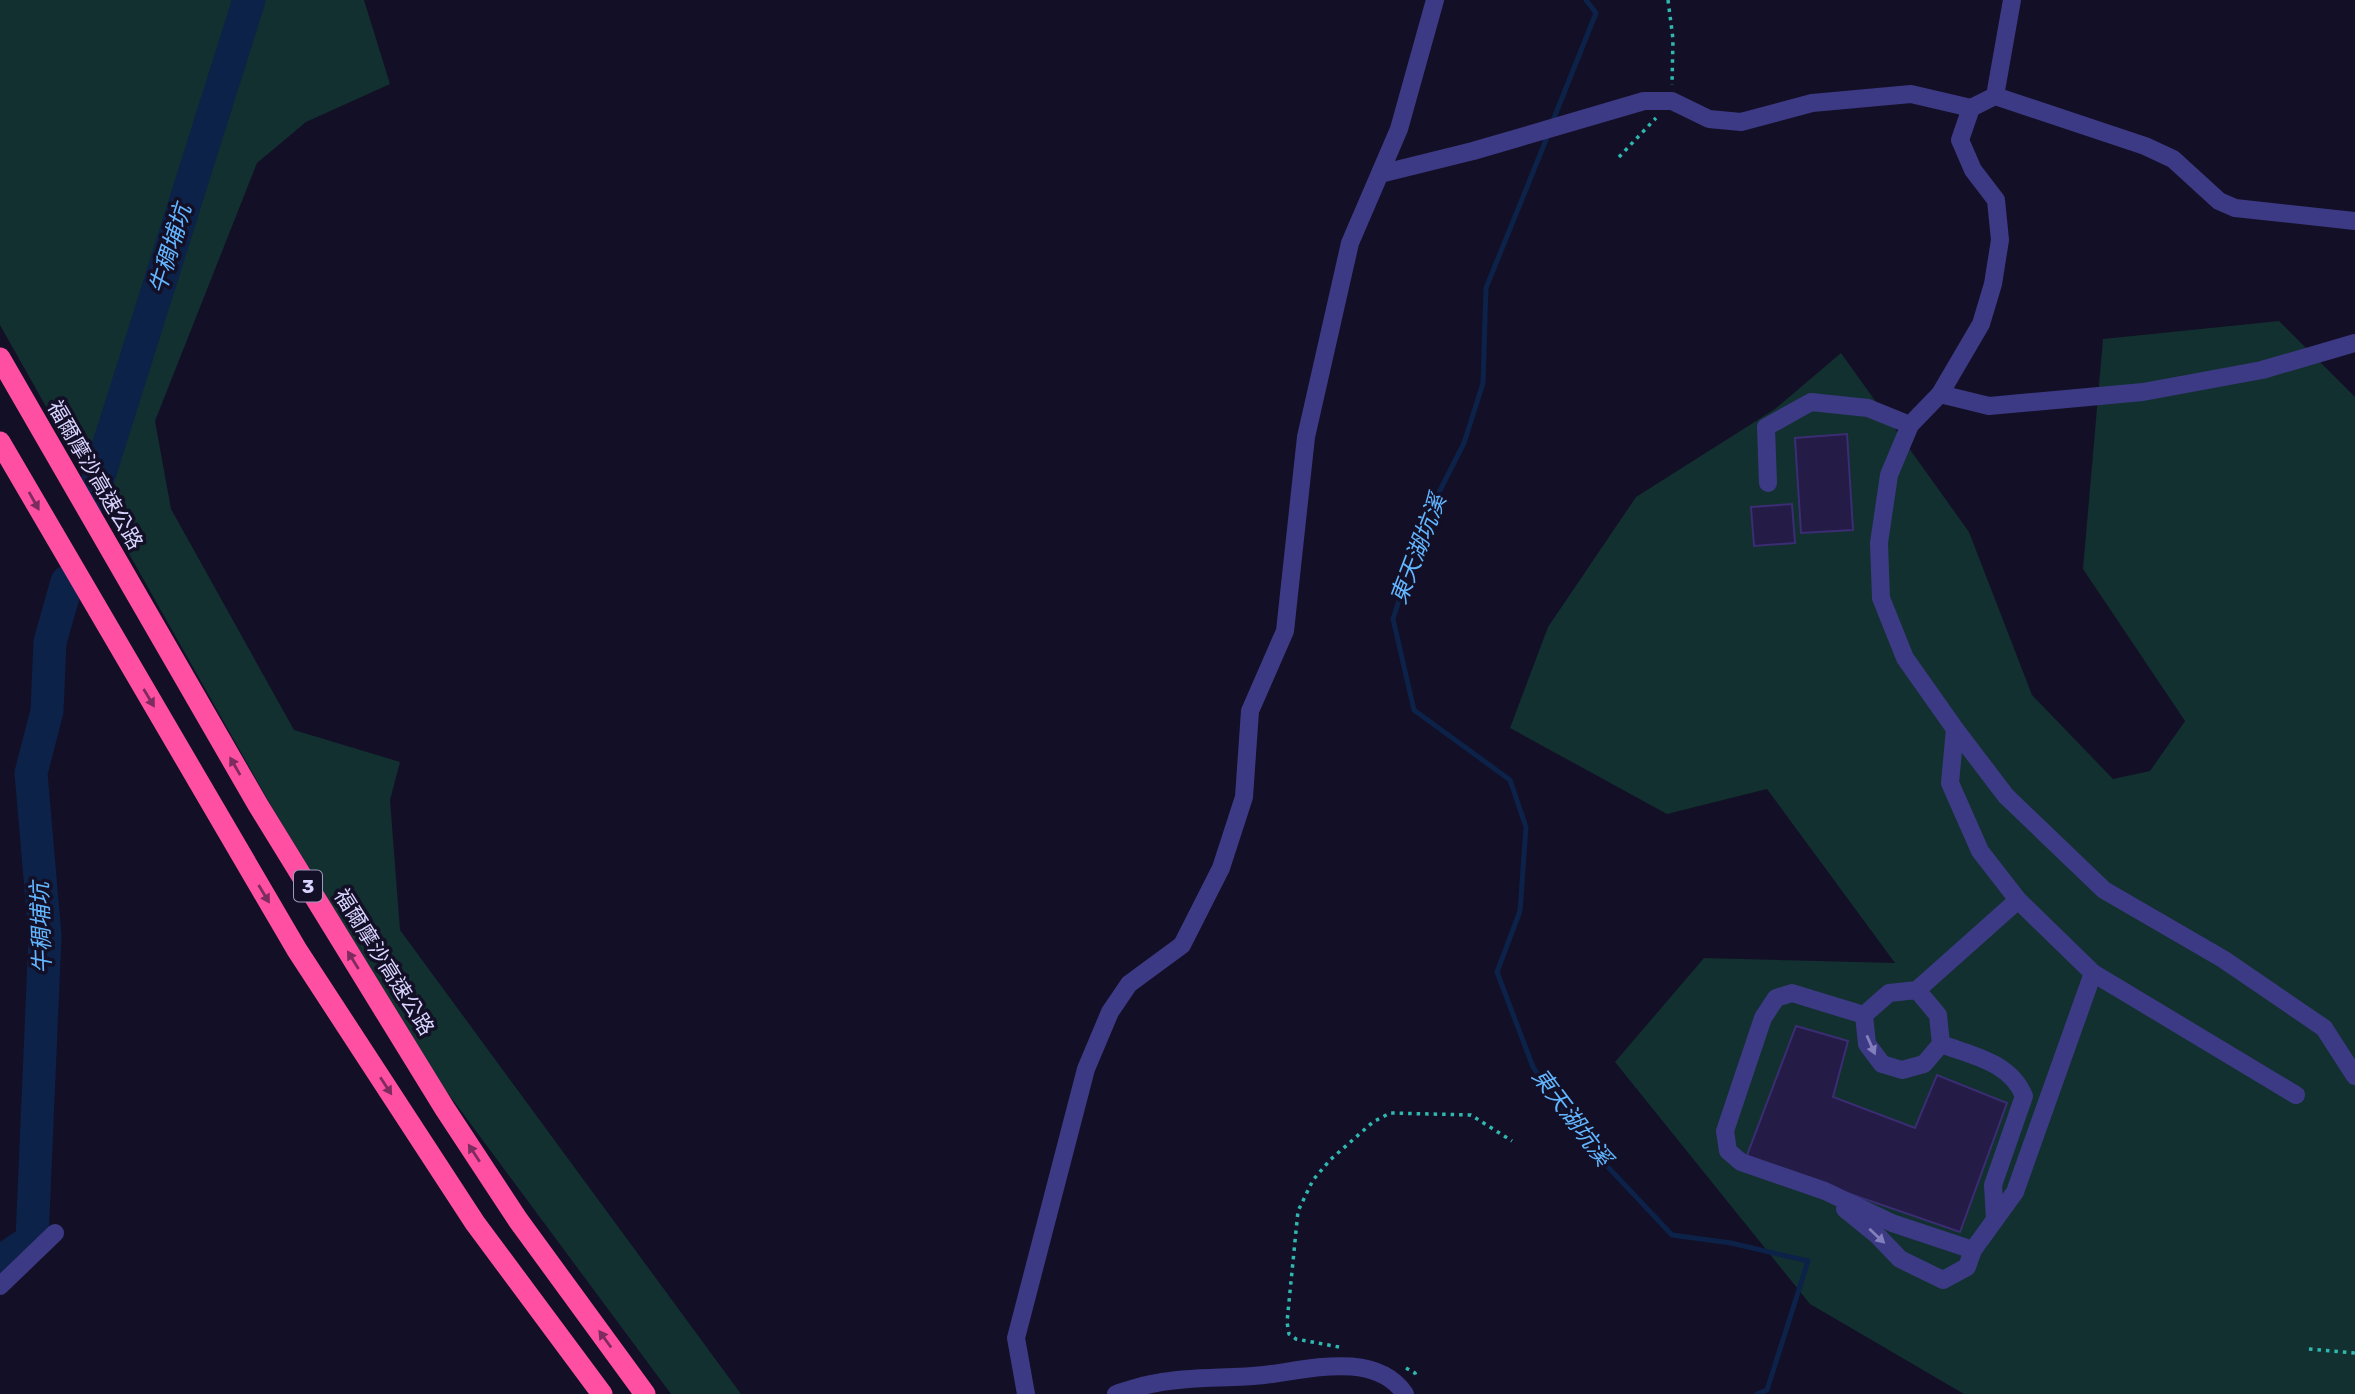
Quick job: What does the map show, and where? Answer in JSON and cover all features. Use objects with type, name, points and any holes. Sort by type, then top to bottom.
[{"type":"highway","name":"福爾摩沙高速公路","points":[[0,358],[258,806],[445,1109],[518,1220],[645,1394]]},
{"type":"highway","name":"3","points":[[0,442],[297,950],[475,1223],[602,1394]]},
{"type":"street","points":[[1026,1394],[1016,1338],[1086,1069],[1110,1012],[1129,984],[1182,945],[1221,868],[1244,797],[1250,711],[1285,631],[1306,437],[1350,243],[1399,129],[1435,0]]},
{"type":"street","points":[[1995,96],[2012,0]]},
{"type":"street","points":[[1380,174],[1473,151],[1644,101],[1672,101],[1709,118],[1741,122],[1812,103],[1911,94],[1971,108],[1995,96],[2145,146],[2173,159],[2219,201],[2235,208],[2355,221]]},
{"type":"street","points":[[1971,108],[1960,140],[1973,170],[1996,200],[2000,240],[1993,284],[1981,324],[1940,394],[1910,425],[1889,475],[1879,542],[1881,598],[1905,658],[2006,796],[2104,890],[2223,960],[2324,1028],[2355,1076]]},
{"type":"street","points":[[1940,394],[1989,406],[2143,392],[2262,370],[2355,343]]},
{"type":"street","points":[[1768,483],[1766,427],[1811,402],[1868,408],[1910,425]]},
{"type":"street","points":[[1955,729],[1950,783],[1980,851],[2018,900],[2092,973],[2296,1095]]},
{"type":"street","points":[[1864,1015],[1889,993],[1917,990],[2018,900]]},
{"type":"street","points":[[1825,1191],[1877,1235],[1900,1259],[1943,1280],[1967,1267],[1973,1250],[2015,1192],[2092,973]]},
{"type":"street","points":[[1864,1015],[1867,1044],[1882,1063],[1902,1070],[1924,1064],[1941,1044],[1938,1015],[1917,990]]},
{"type":"street","points":[[1864,1015],[1792,993],[1776,998],[1763,1018],[1725,1130],[1728,1151],[1741,1162],[1825,1191],[1892,1223],[1973,1250]]},
{"type":"street","points":[[1941,1044],[2001,1067],[2018,1080],[2024,1096],[1993,1185],[1996,1219]]},
{"type":"street","points":[[0,1286],[55,1233]]},
{"type":"street","points":[[1116,1394],[1159,1382],[1266,1375],[1321,1364],[1368,1370],[1412,1390]]},
{"type":"path","points":[[1619,157],[1672,101],[1673,38],[1668,0]]},
{"type":"path","points":[[1346,1348],[1296,1339],[1289,1334],[1287,1322],[1298,1211],[1313,1180],[1373,1122],[1390,1113],[1471,1115],[1512,1141]]},
{"type":"path","points":[[2309,1349],[2355,1353]]},
{"type":"path","points":[[1398,1363],[1415,1373],[1412,1390]]},
{"type":"green space","points":[[0,0],[364,0],[390,84],[306,122],[257,163],[155,421],[171,509],[294,730],[400,762],[390,800],[400,930],[741,1394],[671,1394],[444,1088],[274,811],[0,325]]},
{"type":"green space","points":[[2279,321],[2355,397],[2355,1394],[1964,1394],[1810,1304],[1615,1062],[1704,958],[1895,963],[1767,789],[1667,814],[1510,728],[1548,627],[1636,497],[1775,409],[1841,353],[1969,532],[2032,695],[2113,779],[2150,771],[2185,721],[2083,569],[2103,339]]},
{"type":"building","points":[[1847,434],[1853,530],[1801,533],[1795,438]]},
{"type":"building","points":[[1792,504],[1795,543],[1754,546],[1751,507]]},
{"type":"building","points":[[1796,1026],[1848,1041],[1833,1097],[1915,1128],[1937,1075],[2007,1103],[1960,1232],[1746,1158]]},
{"type":"waterway","name":"牛稠埔坑","points":[[92,498],[249,0]]},
{"type":"waterway","name":"東天湖坑溪","points":[[1552,123],[1596,13],[1586,0]]},
{"type":"waterway","name":"東天湖坑溪","points":[[1548,135],[1486,288],[1483,383],[1464,443],[1424,522],[1393,619],[1414,710],[1510,780],[1526,827],[1520,911],[1497,972],[1533,1067],[1591,1149],[1672,1235],[1731,1243],[1808,1261],[1767,1390],[1757,1394]]},
{"type":"waterway","name":"牛稠埔坑","points":[[0,1262],[32,1240],[45,936],[31,773],[47,711],[50,642],[67,582]]}]
